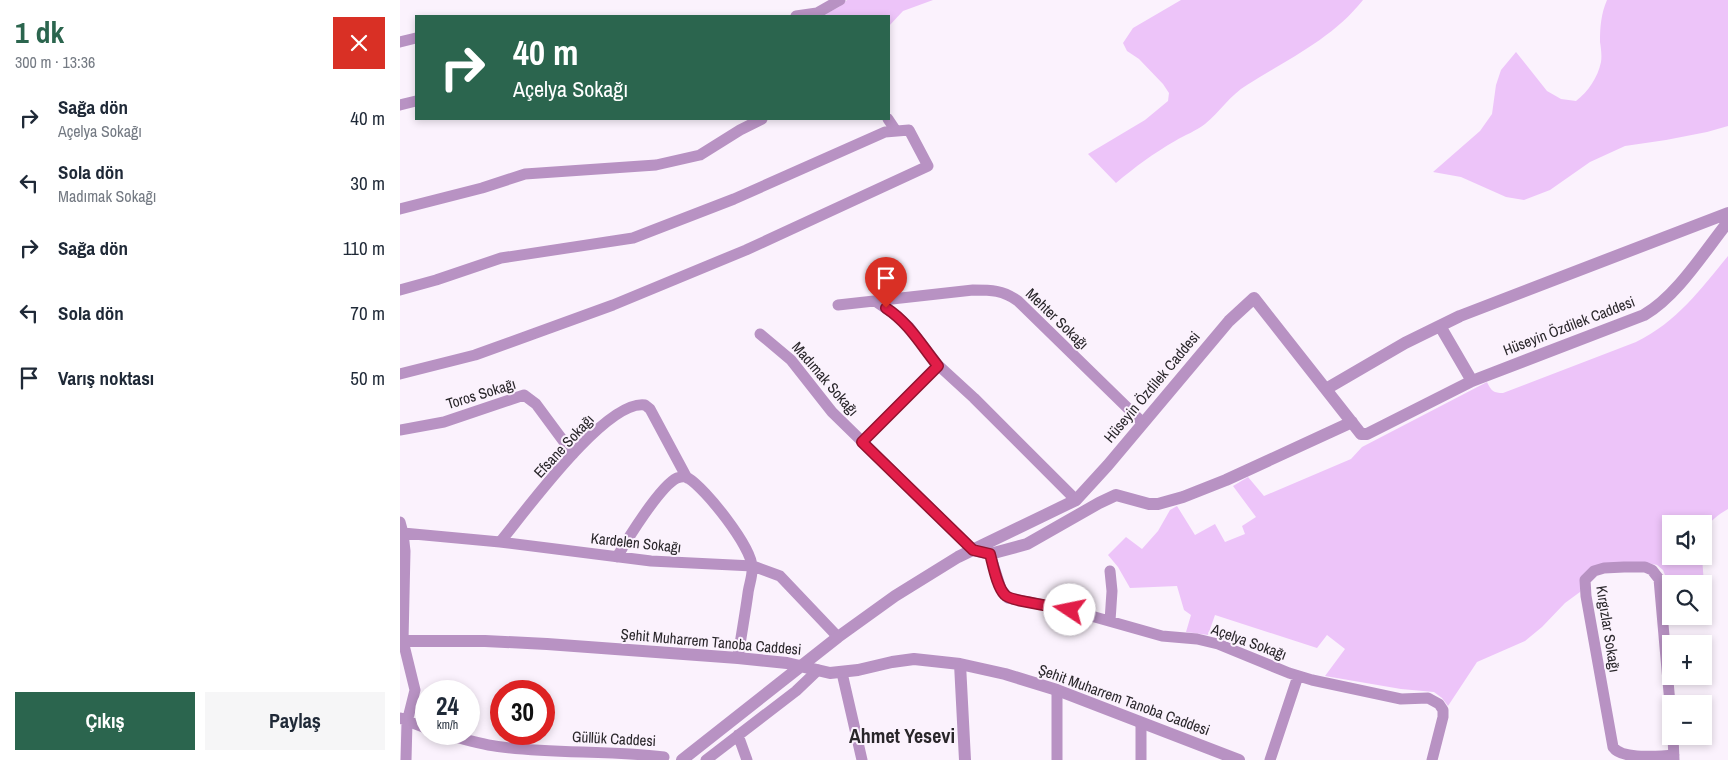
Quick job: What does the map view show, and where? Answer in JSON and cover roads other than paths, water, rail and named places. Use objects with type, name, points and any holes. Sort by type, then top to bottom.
[{"type":"street","points":[[803,15],[817,13],[840,0]]},
{"type":"street","points":[[400,42],[415,38]]},
{"type":"street","points":[[400,105],[415,100]]},
{"type":"street","points":[[400,209],[482,188],[526,174],[656,165],[700,155],[760,120]]},
{"type":"street","points":[[889,120],[896,131]]},
{"type":"street","points":[[400,290],[501,258],[633,238],[734,199],[886,132],[910,130],[928,166],[746,250],[613,305],[476,354],[400,374]]},
{"type":"street","points":[[1326,389],[1406,343],[1474,310],[1728,213]]},
{"type":"street","name":"Hüseyin Özdilek Caddesi","points":[[682,760],[838,637],[910,586],[944,564],[1076,500],[1087,490],[1229,321],[1254,298],[1361,434],[1367,434],[1472,381],[1644,315],[1655,309],[1687,274],[1728,222]]},
{"type":"street","name":"Mehter Sokağı","points":[[838,304],[973,290],[991,290],[1009,295],[1018,301],[1143,423]]},
{"type":"street","points":[[875,301],[909,327],[938,366],[974,398],[1076,500]]},
{"type":"street","points":[[1440,326],[1472,381]]},
{"type":"street","name":"Madımak Sokağı","points":[[760,334],[791,360],[832,412],[973,550]]},
{"type":"street","points":[[862,442],[938,366]]},
{"type":"street","name":"Toros Sokağı","points":[[400,430],[444,422],[524,395],[536,404],[573,454]]},
{"type":"street","name":"Efsane Sokağı","points":[[500,542],[591,435],[612,417],[634,406],[645,405],[650,409],[687,478]]},
{"type":"street","points":[[973,550],[990,554],[1034,540],[1116,495],[1149,504],[1168,502],[1226,480],[1352,422]]},
{"type":"street","points":[[617,557],[637,525],[658,497],[675,479],[687,478],[728,520],[746,548],[753,566],[738,658]]},
{"type":"street","points":[[402,528],[403,641],[415,690],[404,720],[406,760]]},
{"type":"street","name":"Kardelen Sokağı","points":[[402,528],[672,563],[753,566],[780,576],[838,637]]},
{"type":"street","name":"Açelya Sokağı","points":[[990,554],[1001,588],[1008,598],[1070,610],[1162,636],[1197,639],[1218,644],[1298,676],[1402,699],[1428,698],[1433,700],[1443,710],[1443,717],[1432,760]]},
{"type":"street","name":"Kırgızlar Sokağı","points":[[1669,695],[1659,579],[1652,570],[1644,567],[1604,568],[1594,571],[1585,580],[1586,596],[1613,748],[1620,755],[1628,757],[1674,757]]},
{"type":"street","points":[[1110,571],[1112,591],[1110,621]]},
{"type":"street","name":"Şehit Muharrem Tanoba Caddesi","points":[[403,641],[529,643],[738,658],[842,673],[914,659],[960,664],[1005,674],[1057,690],[1231,759]]},
{"type":"street","points":[[960,664],[965,760]]},
{"type":"street","points":[[706,760],[796,691],[818,670]]},
{"type":"street","points":[[842,673],[862,760]]},
{"type":"street","points":[[1270,760],[1298,676]]},
{"type":"street","points":[[1057,690],[1057,760]]},
{"type":"street","points":[[1141,723],[1141,760]]},
{"type":"street","points":[[738,735],[746,760]]},
{"type":"street","name":"Güllük Caddesi","points":[[480,743],[502,747],[630,753],[664,757]]},
{"type":"district","name":"Ahmet Yesevi","points":[[902,736]]}]
